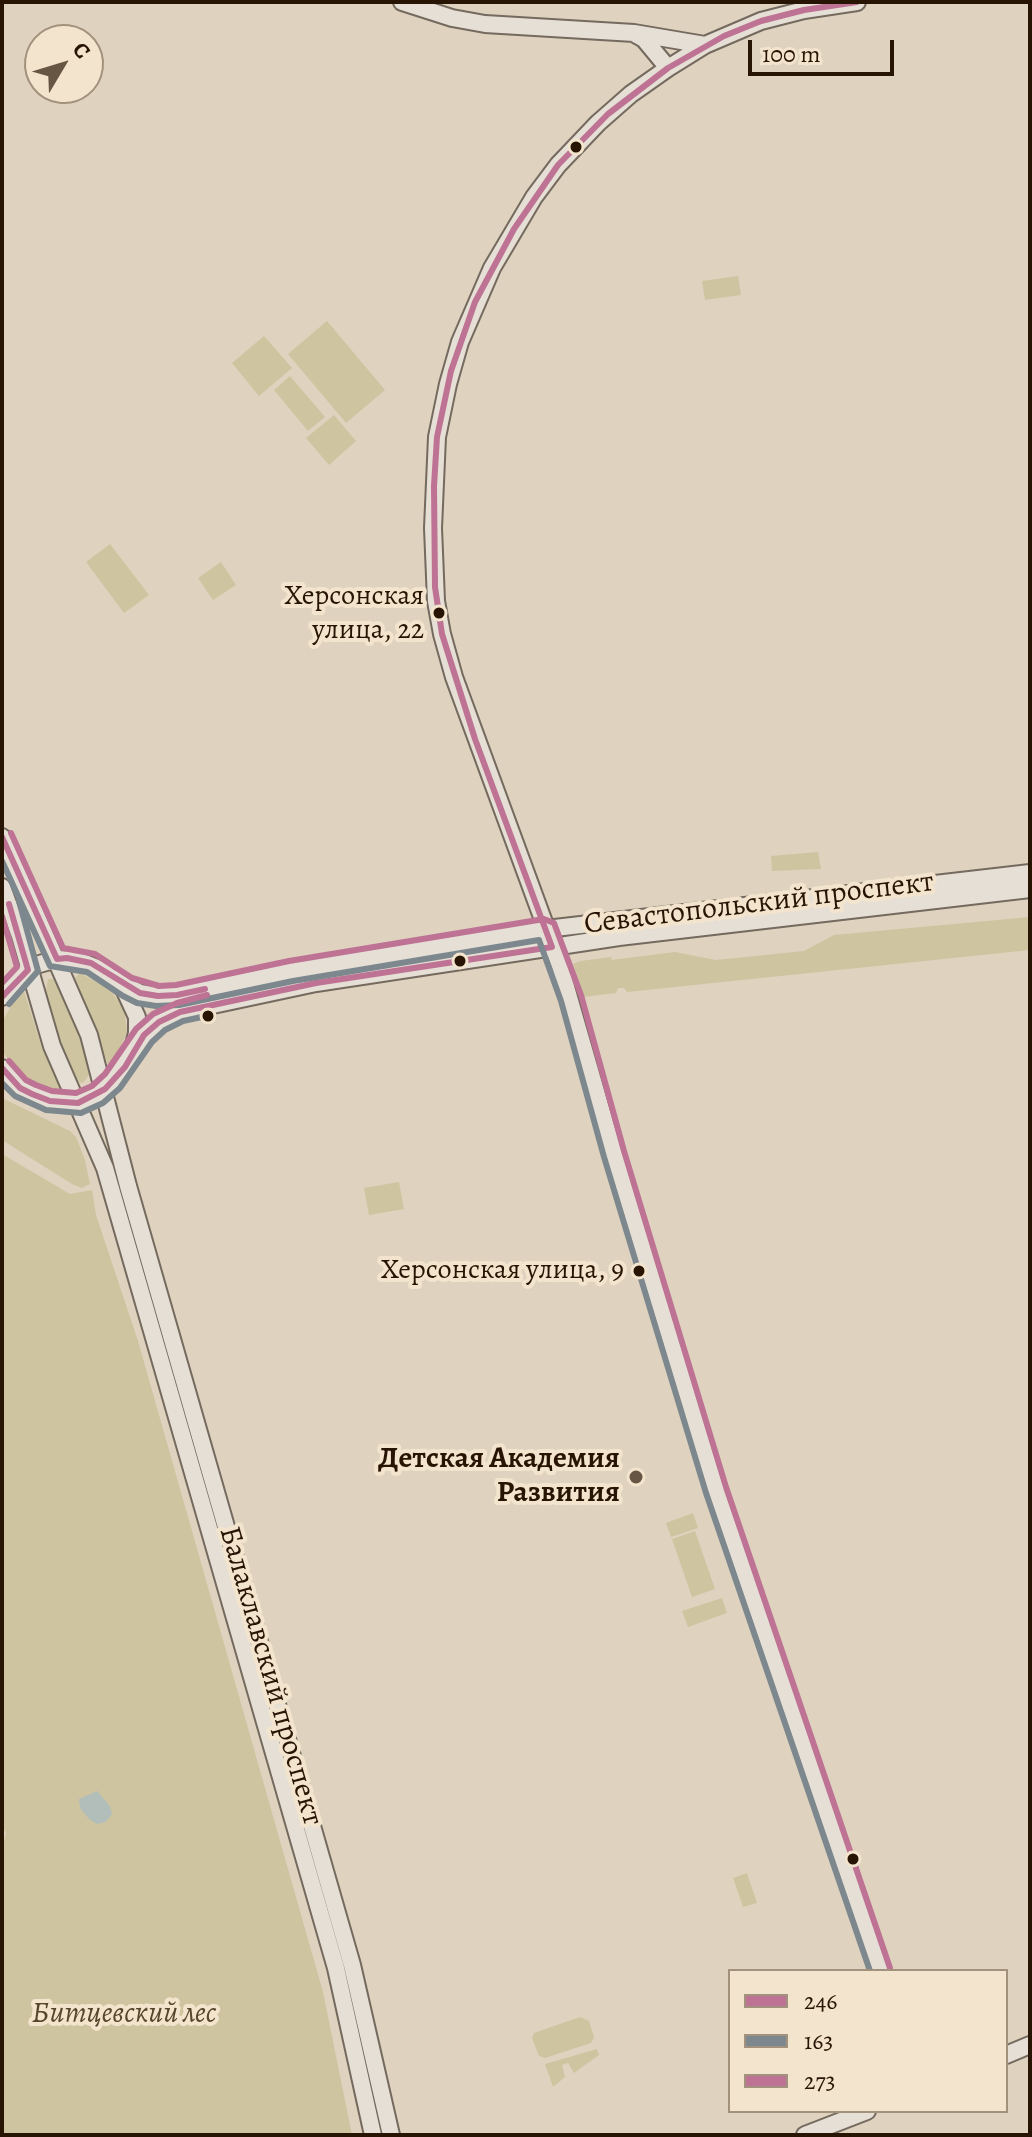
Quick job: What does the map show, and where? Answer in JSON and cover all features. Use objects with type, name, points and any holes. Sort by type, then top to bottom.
[{"type":"main road","points":[[402,2],[452,18],[485,24],[634,33],[705,45]]},
{"type":"main road","points":[[857,2],[804,10],[761,21],[705,45],[631,94],[558,165],[514,229],[492,268],[460,342],[437,437],[433,528],[435,587],[442,634],[475,739],[571,998],[614,1154],[706,1460],[880,1969]]},
{"type":"main road","points":[[634,33],[644,39],[668,68]]},
{"type":"main road","name":"Балаклавский проспект","points":[[2,837],[89,1035],[128,1186],[352,1965],[391,2135]]},
{"type":"main road","name":"Севастопольский проспект","points":[[57,959],[91,963],[140,993],[177,995],[291,971],[546,929],[1030,873]]},
{"type":"main road","name":"Балаклавский проспект","points":[[2,887],[20,936],[52,1046],[105,1168],[336,1968],[373,2135]]},
{"type":"main road","name":"Севастопольский проспект","points":[[105,1089],[125,1067],[144,1035],[159,1022],[180,1012],[207,1005],[316,983],[552,947],[1030,889]]},
{"type":"main road","points":[[2,997],[28,970],[57,959]]},
{"type":"main road","points":[[113,978],[124,989],[137,1017],[132,1053]]},
{"type":"main road","points":[[2,1068],[20,1088]]},
{"type":"main road","points":[[2,1079],[50,1101],[78,1103],[105,1089]]},
{"type":"main road","points":[[1008,2054],[1030,2045]]},
{"type":"main road","points":[[805,2135],[862,2113]]},
{"type":"green space","points":[[738,276],[741,295],[705,300],[702,281]]},
{"type":"green space","points":[[327,321],[385,390],[346,423],[288,354]]},
{"type":"green space","points":[[264,336],[292,368],[259,396],[232,363]]},
{"type":"green space","points":[[290,376],[325,417],[308,431],[274,390]]},
{"type":"green space","points":[[334,415],[356,441],[329,465],[306,438]]},
{"type":"green space","points":[[110,544],[149,595],[124,613],[86,562]]},
{"type":"green space","points":[[221,562],[236,585],[213,600],[198,578]]},
{"type":"green space","points":[[818,852],[821,869],[772,871],[771,856]]},
{"type":"green space","points":[[1030,917],[1030,950],[627,992],[624,988],[618,988],[616,993],[583,997],[573,964],[675,952],[716,960],[804,951],[834,935]]},
{"type":"green space","points":[[80,973],[110,989],[124,1010],[125,1038],[109,1067],[75,978]]},
{"type":"green space","points":[[48,979],[59,984],[77,1029],[89,1069],[83,1083],[71,1069],[51,1019],[45,996]]},
{"type":"green space","points":[[24,991],[39,1039],[61,1088],[58,1091],[15,1071],[2,1050],[2,1022],[19,992]]},
{"type":"green space","points":[[2,1098],[70,1131],[76,1137],[85,1160],[90,1184],[82,1188],[72,1184],[2,1140]]},
{"type":"green space","name":"Битцевский лес","points":[[2,1154],[70,1194],[92,1190],[96,1215],[138,1341],[323,1992],[352,2135],[2,2135],[2,1849],[6,1833],[2,1824]]},
{"type":"green space","points":[[399,1182],[404,1209],[369,1215],[364,1188]]},
{"type":"green space","points":[[693,1513],[698,1528],[671,1537],[666,1523]]},
{"type":"green space","points":[[695,1531],[715,1589],[692,1597],[672,1539]]},
{"type":"green space","points":[[722,1598],[727,1613],[688,1627],[682,1611]]},
{"type":"green space","points":[[747,1873],[757,1903],[743,1907],[733,1878]]},
{"type":"green space","points":[[580,2017],[589,2021],[594,2037],[591,2043],[545,2058],[539,2056],[532,2038],[534,2033]]},
{"type":"green space","points":[[597,2049],[599,2055],[574,2073],[568,2063],[562,2065],[565,2077],[553,2087],[545,2064]]},
{"type":"shaded area","points":[[97,1791],[110,1806],[112,1814],[106,1822],[97,1824],[80,1808],[79,1799]]},
{"type":"transit line","name":"246","points":[[2,1068],[20,1088],[32,1094],[50,1101],[78,1103],[105,1089],[125,1067],[144,1035],[159,1022],[180,1012],[316,983],[552,947],[475,739],[442,634],[435,587],[434,486],[437,437],[451,371],[475,302],[514,229],[558,165],[608,114],[668,68],[724,36],[761,21],[804,10],[857,2]]},
{"type":"transit line","name":"273","points":[[11,833],[63,948],[95,954],[132,978],[159,986],[544,919],[554,923],[581,995],[624,1151],[726,1487],[890,1968]]},
{"type":"transit line","name":"246","points":[[2,837],[57,959],[91,963],[140,993],[177,995],[205,989]]},
{"type":"transit line","name":"163","points":[[2,861],[50,966],[87,972],[137,1003],[156,1006],[179,1005],[293,981],[539,940],[561,1001],[604,1157],[706,1493],[869,1969]]},
{"type":"transit line","name":"163","points":[[9,1004],[38,971],[19,901]]},
{"type":"transit line","name":"246","points":[[2,997],[28,970],[9,904]]},
{"type":"transit line","name":"273","points":[[2,916],[17,967],[2,983]]},
{"type":"transit line","name":"273","points":[[9,1061],[26,1080],[36,1085],[52,1091],[76,1093],[92,1086],[105,1074],[136,1029],[153,1014],[177,1003],[207,995]]},
{"type":"transit line","name":"163","points":[[2,1083],[15,1096],[46,1110],[81,1113],[103,1103],[120,1088],[152,1042],[165,1030],[183,1021],[211,1015]]},
{"type":"place","name":"Херсонская улица, 22","points":[[439,613]]},
{"type":"place","name":"Херсонская улица, 9","points":[[639,1271]]},
{"type":"place","name":"Детская Академия Развития","points":[[636,1477]]}]
